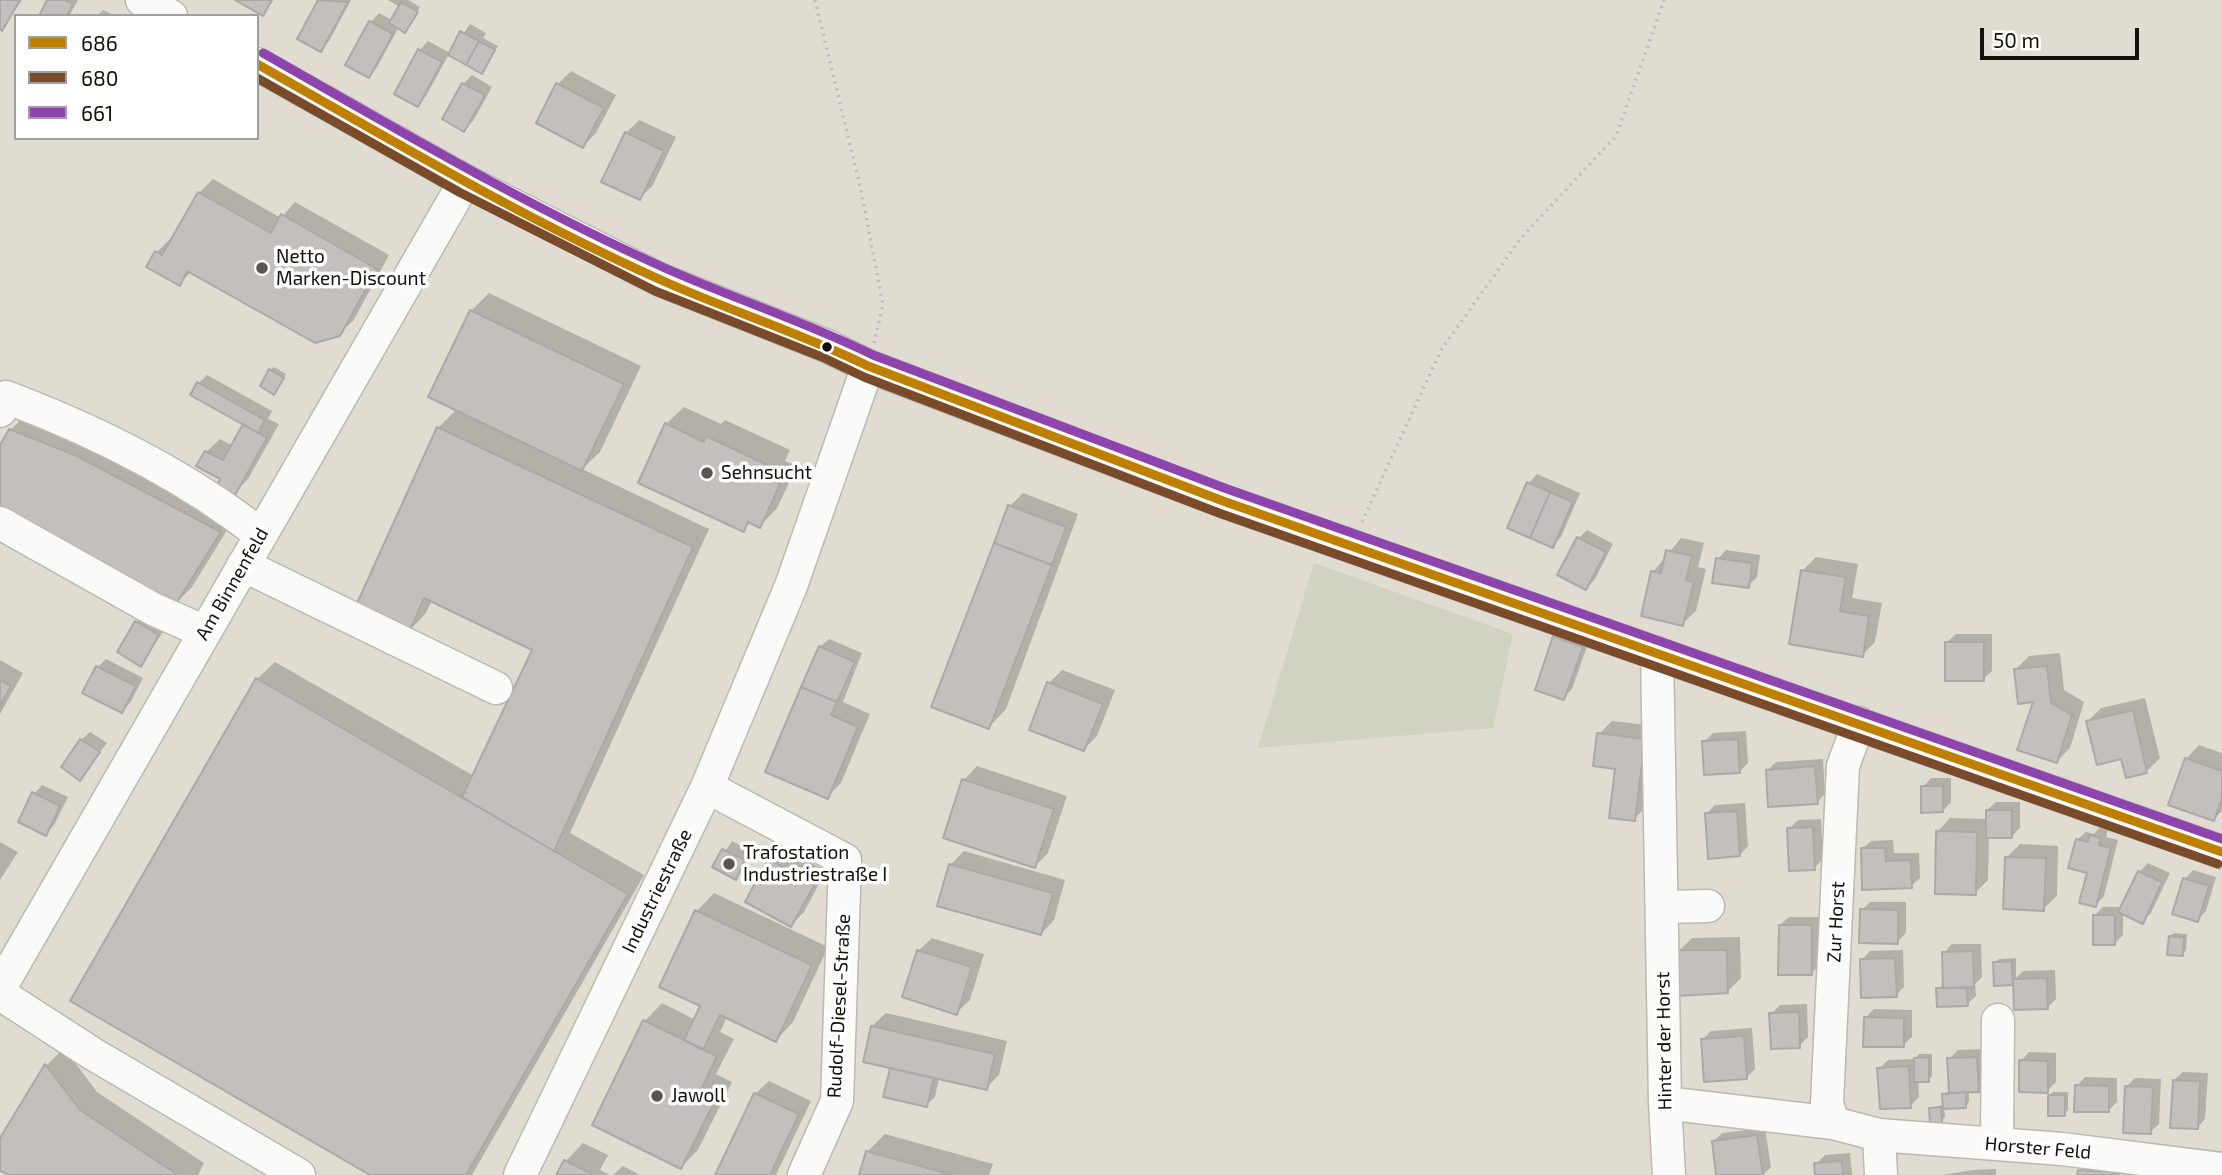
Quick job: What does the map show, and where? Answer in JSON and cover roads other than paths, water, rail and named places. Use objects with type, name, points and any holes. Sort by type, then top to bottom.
[{"type":"street","points":[[142,0],[167,14]]},
{"type":"street","points":[[259,65],[464,181],[661,280],[827,346],[868,366],[1223,501],[2222,852]]},
{"type":"street","name":"Am Binnenfeld","points":[[0,988],[464,181]]},
{"type":"street","name":"Industriestraße","points":[[520,1175],[707,788],[791,586],[868,366]]},
{"type":"street","points":[[0,411],[6,397],[73,422],[218,501],[261,535]]},
{"type":"street","points":[[0,523],[153,609],[205,632]]},
{"type":"street","points":[[243,565],[496,688]]},
{"type":"street","name":"Hinter der Horst","points":[[1657,653],[1665,1102],[1669,1175]]},
{"type":"street","name":"Zur Horst","points":[[1833,1123],[1827,1103],[1843,766],[1859,723]]},
{"type":"street","name":"Rudolf-Diesel-Straße","points":[[707,788],[845,860],[837,1101],[804,1175]]},
{"type":"street","points":[[1662,907],[1708,906]]},
{"type":"street","points":[[0,994],[93,1054],[299,1175]]},
{"type":"street","points":[[1997,1144],[1998,1020]]},
{"type":"street","name":"Horster Feld","points":[[1665,1102],[1833,1123],[1879,1135],[1997,1144],[2205,1170]]},
{"type":"street","points":[[1879,1135],[1881,1175]]},
{"type":"place","name":"Netto Marken-Discount","points":[[262,268]]},
{"type":"place","name":"Sehnsucht","points":[[707,473]]},
{"type":"place","name":"Trafostation Industriestraße I","points":[[729,864]]},
{"type":"place","name":"Jawoll","points":[[657,1096]]}]
